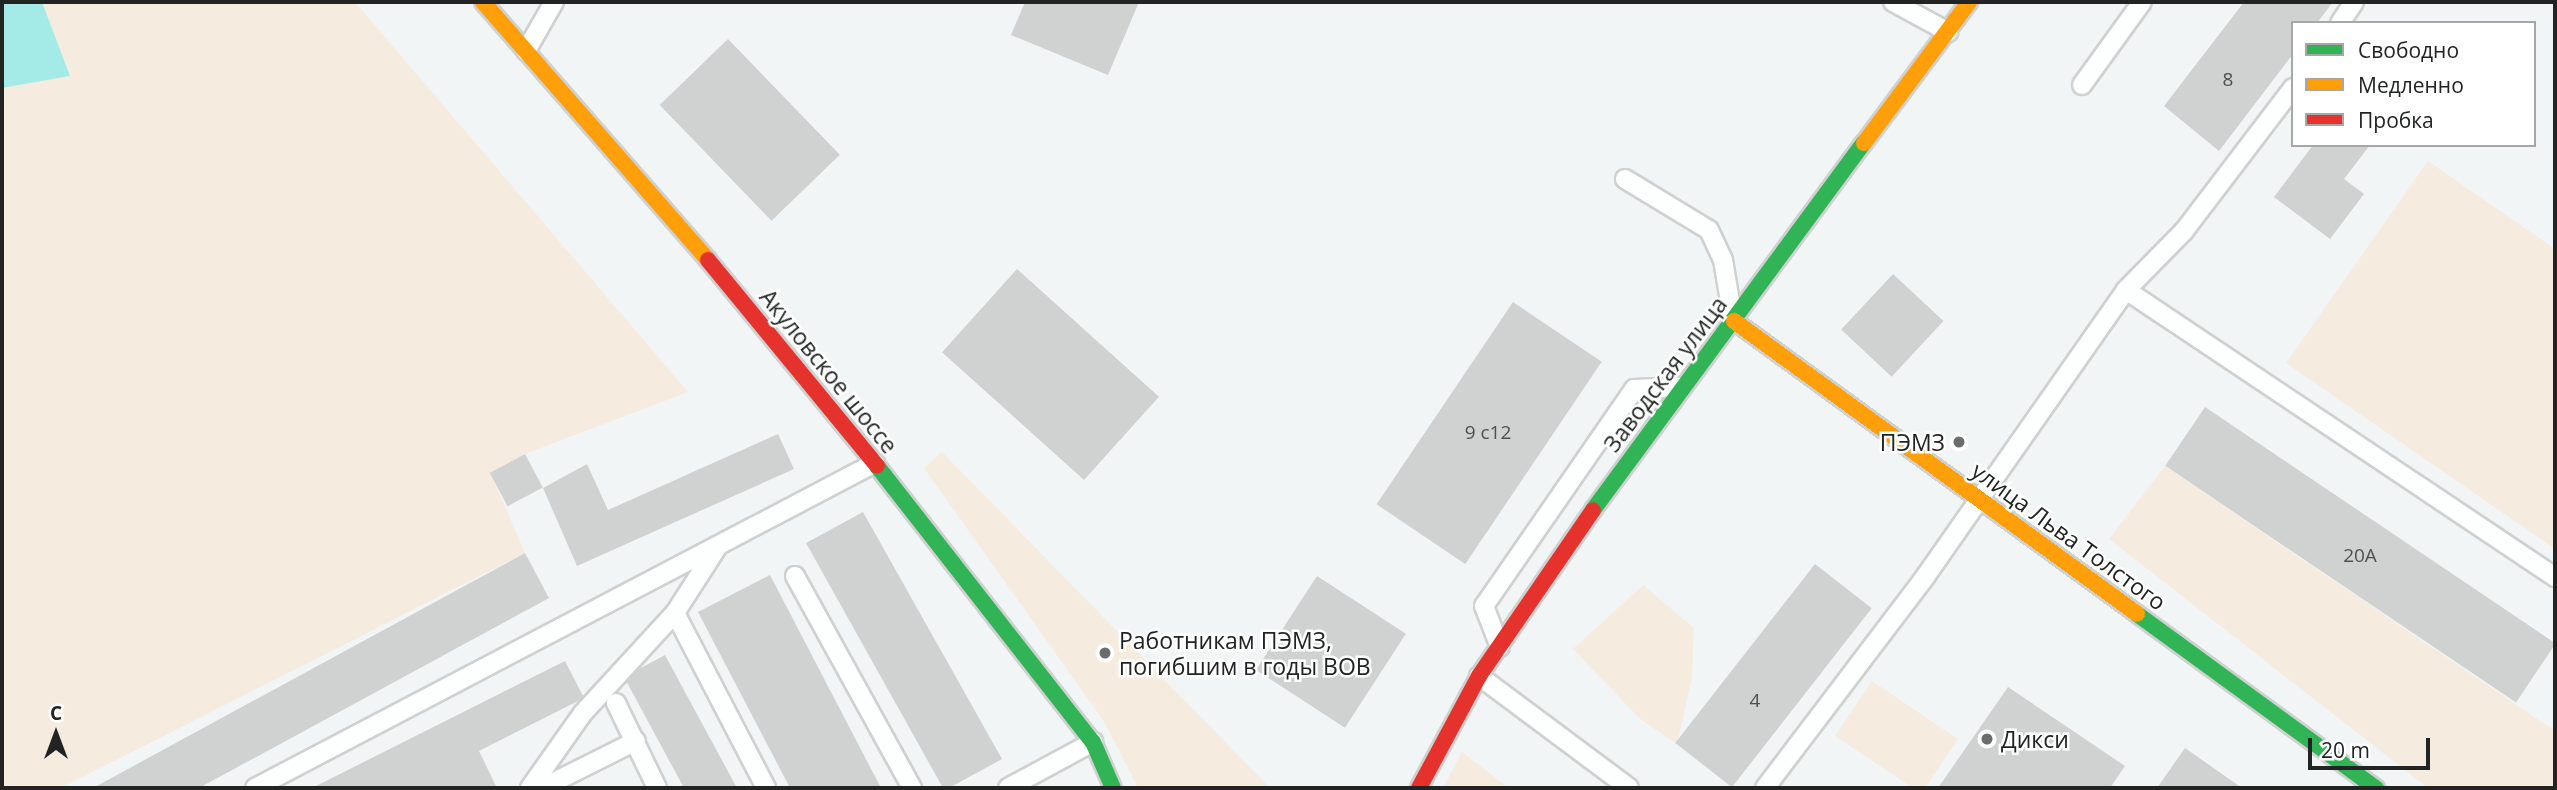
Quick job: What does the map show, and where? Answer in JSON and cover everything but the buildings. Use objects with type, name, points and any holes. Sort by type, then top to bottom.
[{"type":"street","name":"Акуловское шоссе","points":[[483,2],[791,356],[1093,742],[1113,788]]},
{"type":"street","name":"Заводская улица","points":[[1419,788],[1479,676],[1683,387],[1969,2]]},
{"type":"street","name":"улица Льва Толстого","points":[[1734,321],[2376,788]]},
{"type":"lane","points":[[526,51],[554,2]]},
{"type":"lane","points":[[1893,2],[1948,32]]},
{"type":"lane","points":[[2082,85],[2142,2]]},
{"type":"lane","points":[[2341,21],[2354,2]]},
{"type":"lane","points":[[1765,788],[1925,577],[2126,290],[2184,231],[2291,91]]},
{"type":"lane","points":[[1625,179],[1709,230],[1723,260],[1734,321]]},
{"type":"lane","points":[[2126,290],[2555,577]]},
{"type":"lane","points":[[1500,647],[1479,603],[1634,389],[1683,387]]},
{"type":"lane","points":[[255,788],[875,463]]},
{"type":"lane","points":[[530,788],[583,713],[675,613],[720,543]]},
{"type":"lane","points":[[795,576],[912,788]]},
{"type":"lane","points":[[675,613],[765,788]]},
{"type":"lane","points":[[1479,676],[1629,788]]},
{"type":"lane","points":[[616,703],[657,788]]},
{"type":"lane","points":[[542,788],[636,741]]},
{"type":"lane","points":[[1008,788],[1093,742]]},
{"type":"shaded area","points":[[42,2],[355,2],[688,392],[525,454],[490,472],[525,553],[61,788],[2,788],[2,88],[70,76]]},
{"type":"shaded area","points":[[2428,161],[2555,249],[2555,549],[2286,363]]},
{"type":"shaded area","points":[[942,452],[1270,788],[1138,788],[1105,723],[924,468]]},
{"type":"shaded area","points":[[2165,466],[2555,731],[2555,788],[2428,788],[2109,539]]},
{"type":"shaded area","points":[[1643,585],[1694,628],[1692,678],[1677,744],[1640,719],[1573,649]]},
{"type":"shaded area","points":[[1872,681],[1958,739],[1925,788],[1913,788],[1835,736]]},
{"type":"shaded area","points":[[1462,752],[1509,788],[1443,788]]},
{"type":"water","points":[[2,2],[42,2],[70,76],[2,88]]},
{"type":"traffic: fast","points":[[1593,510],[1864,143]]},
{"type":"traffic: fast","points":[[877,466],[1093,742],[1113,788]]},
{"type":"traffic: fast","points":[[2137,614],[2376,788]]},
{"type":"traffic: slow","points":[[483,2],[708,260]]},
{"type":"traffic: slow","points":[[1864,143],[1969,2]]},
{"type":"traffic: slow","points":[[1734,321],[2137,614]]},
{"type":"traffic: jam","points":[[708,260],[877,466]]},
{"type":"traffic: jam","points":[[1419,788],[1479,676],[1593,510]]},
{"type":"place","name":"ПЭМЗ","points":[[1959,442]]},
{"type":"place","name":"Работникам ПЭМЗ, погибшим в годы ВОВ","points":[[1105,653]]},
{"type":"place","name":"Дикси","points":[[1987,739]]}]
